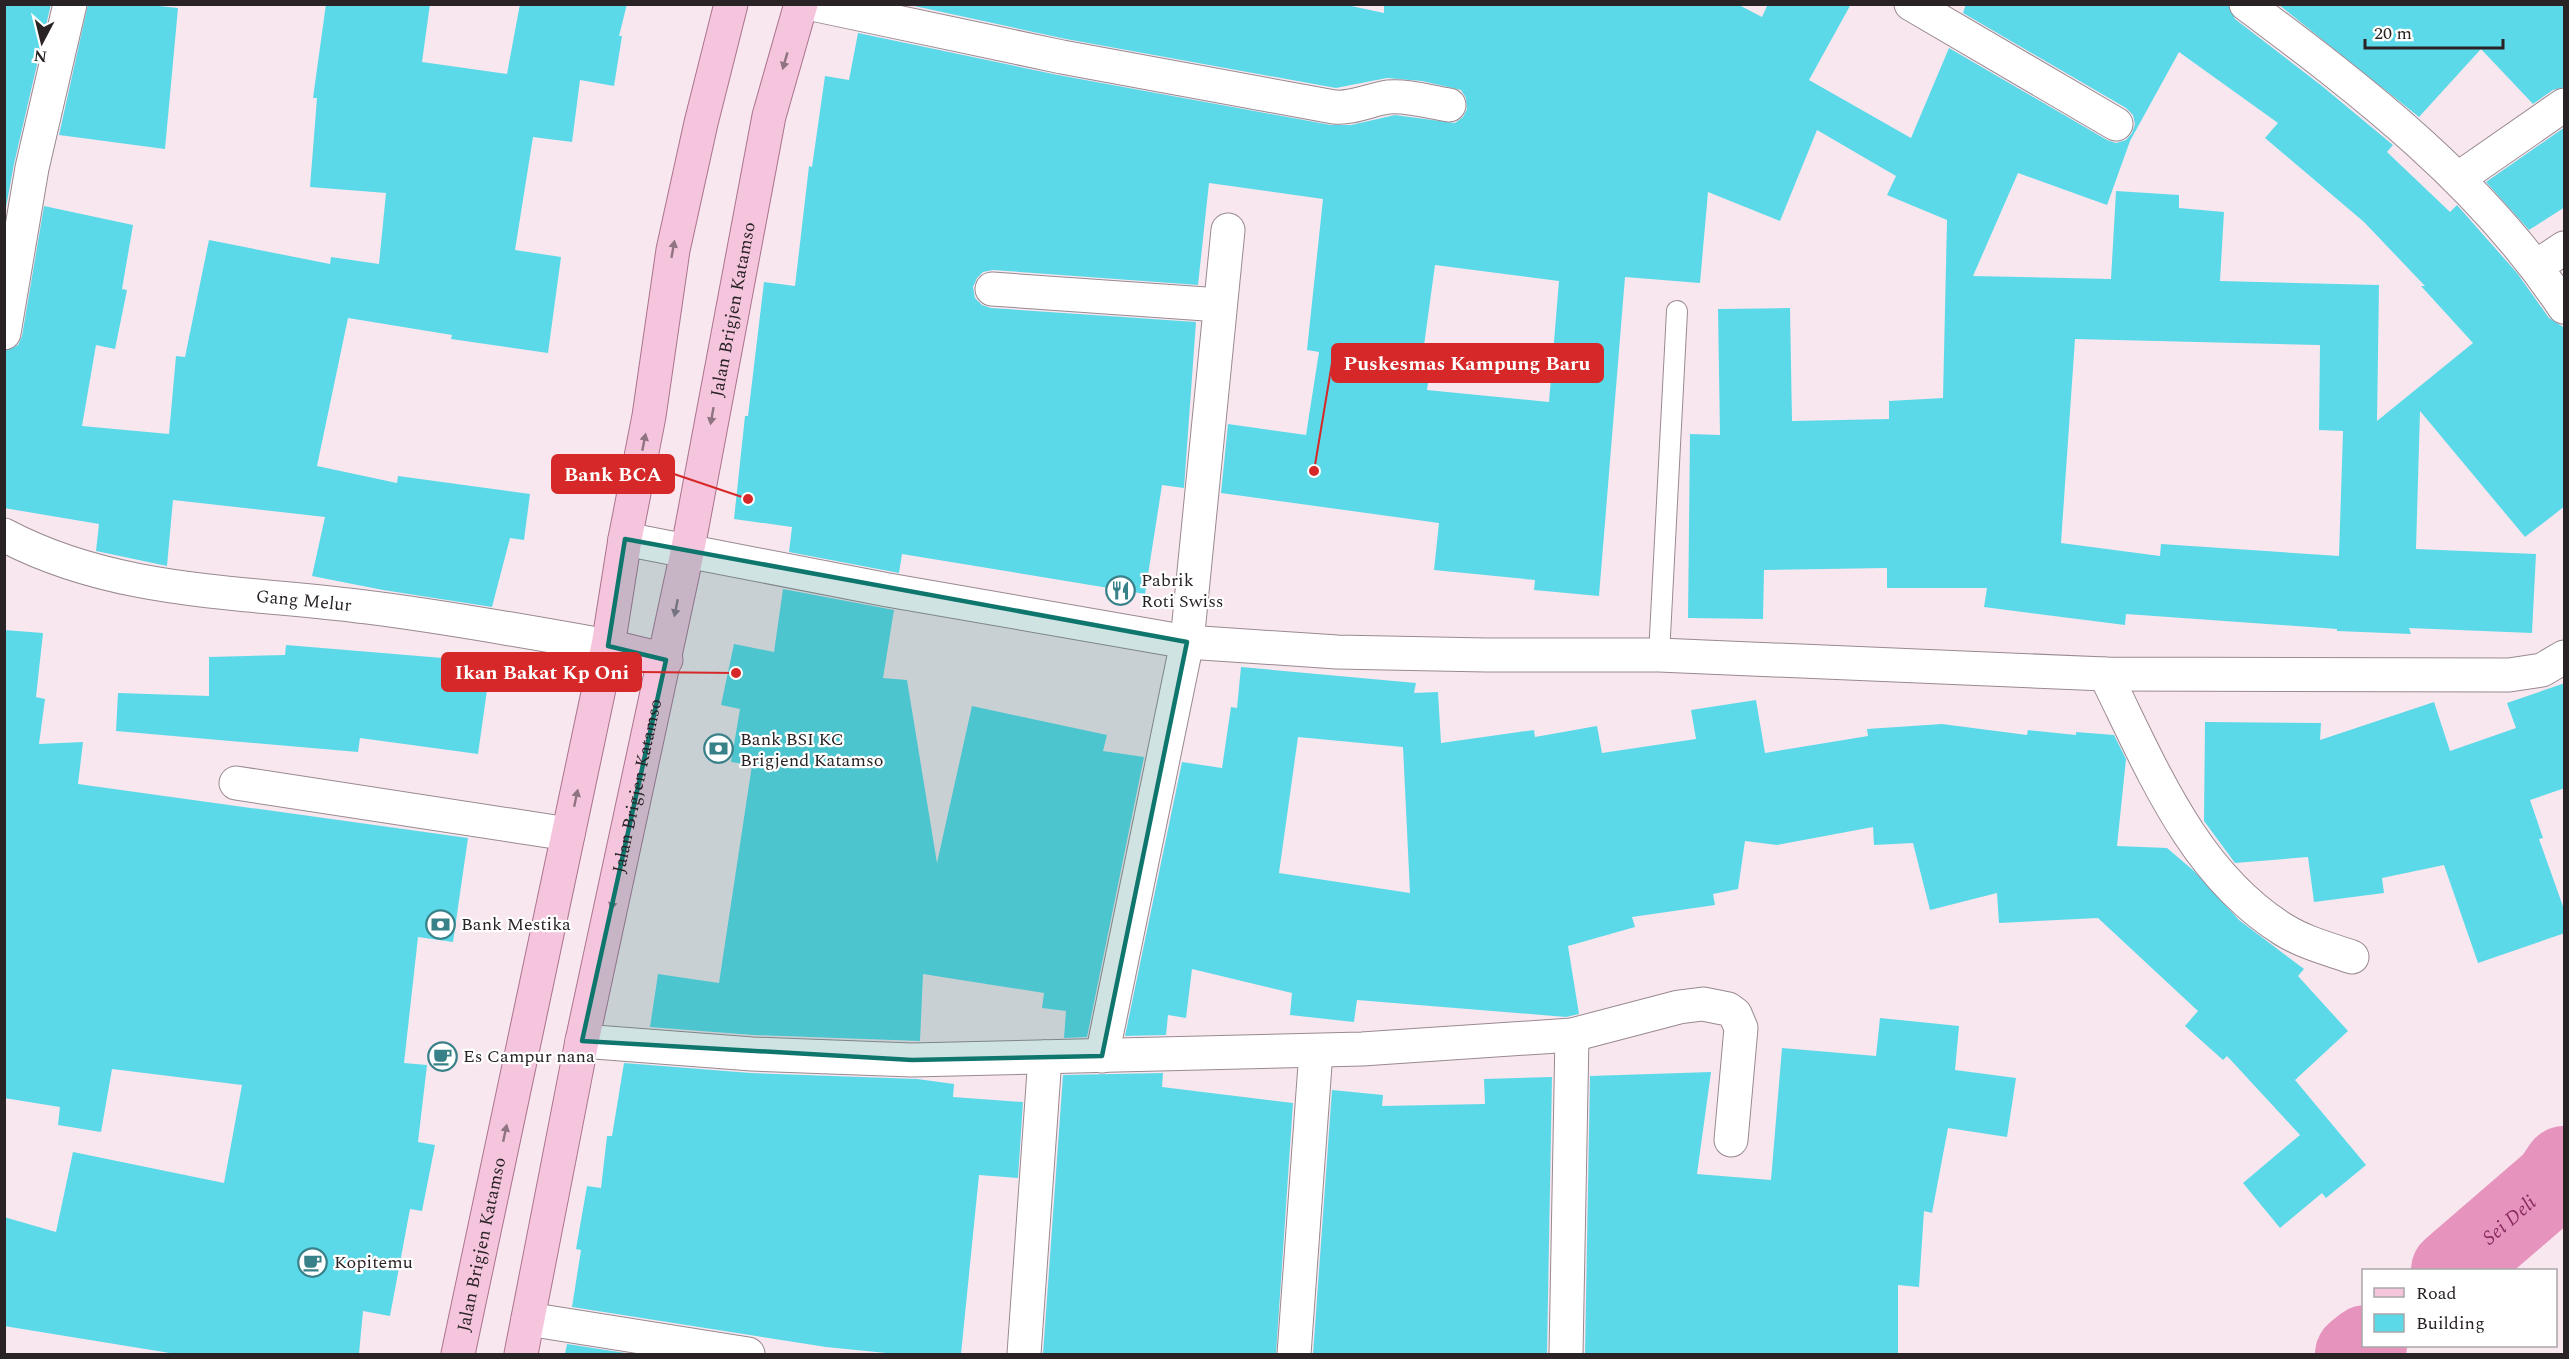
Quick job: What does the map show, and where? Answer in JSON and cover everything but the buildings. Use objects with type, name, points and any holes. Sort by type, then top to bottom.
[{"type":"main road","name":"Jalan Brigjen Katamso","points":[[458,1354],[608,646],[625,539],[649,416],[673,250],[701,123],[731,4]]},
{"type":"main road","name":"Jalan Brigjen Katamso","points":[[521,1354],[582,1041],[666,660],[744,237],[769,116],[801,4]]},
{"type":"main road","points":[[608,646],[666,660]]},
{"type":"street","points":[[4,333],[32,168],[70,4]]},
{"type":"street","points":[[812,4],[1062,57],[1334,107],[1348,108],[1358,103],[1391,97],[1449,105]]},
{"type":"street","points":[[1911,4],[2116,124]]},
{"type":"street","points":[[2246,4],[2344,77],[2459,178],[2537,266],[2565,307]]},
{"type":"street","points":[[2459,178],[2565,105]]},
{"type":"street","points":[[1102,1056],[1187,642],[1228,230]]},
{"type":"street","points":[[2537,266],[2565,248]]},
{"type":"street","points":[[992,289],[1220,305]]},
{"type":"street","name":"Gang Melur","points":[[4,536],[100,574],[158,585],[222,594],[365,606],[477,622],[608,646]]},
{"type":"street","points":[[625,539],[687,553],[1187,642],[1337,652],[1659,655],[2104,674],[2508,675],[2542,670],[2565,657]]},
{"type":"street","points":[[2104,674],[2181,825],[2219,873],[2254,907],[2283,929],[2307,942],[2352,957]]},
{"type":"street","points":[[236,783],[568,834]]},
{"type":"street","points":[[582,1041],[752,1054],[889,1059],[1316,1051],[1572,1035],[1679,1007],[1703,1004],[1728,1009],[1739,1020],[1742,1037],[1731,1140]]},
{"type":"street","points":[[1566,1354],[1572,1035]]},
{"type":"street","points":[[1294,1354],[1316,1051]]},
{"type":"street","points":[[1024,1354],[1045,1057]]},
{"type":"street","points":[[528,1319],[748,1354]]},
{"type":"lane","points":[[1659,655],[1677,311]]},
{"type":"highlighted area","points":[[625,539],[1187,642],[1102,1056],[912,1060],[582,1041],[666,660],[608,646]]},
{"type":"waterway","name":"Sei Deli","points":[[2453,1269],[2554,1182],[2564,1167]]},
{"type":"waterway","name":"Sei Deli","points":[[2356,1354],[2365,1347]]},
{"type":"place","name":"Puskesmas Kampung Baru","points":[[1314,471]]},
{"type":"place","name":"Bank BCA","points":[[748,499]]},
{"type":"place","name":"Pabrik Roti Swiss","points":[[1120,590]]},
{"type":"place","name":"Ikan Bakat Kp Oni","points":[[736,673]]},
{"type":"place","name":"Bank BSI KC Brigjend Katamso","points":[[719,749]]},
{"type":"place","name":"Bank Mestika","points":[[440,924]]},
{"type":"place","name":"Es Campur nana","points":[[442,1056]]},
{"type":"place","name":"Kopitemu","points":[[313,1262]]}]
